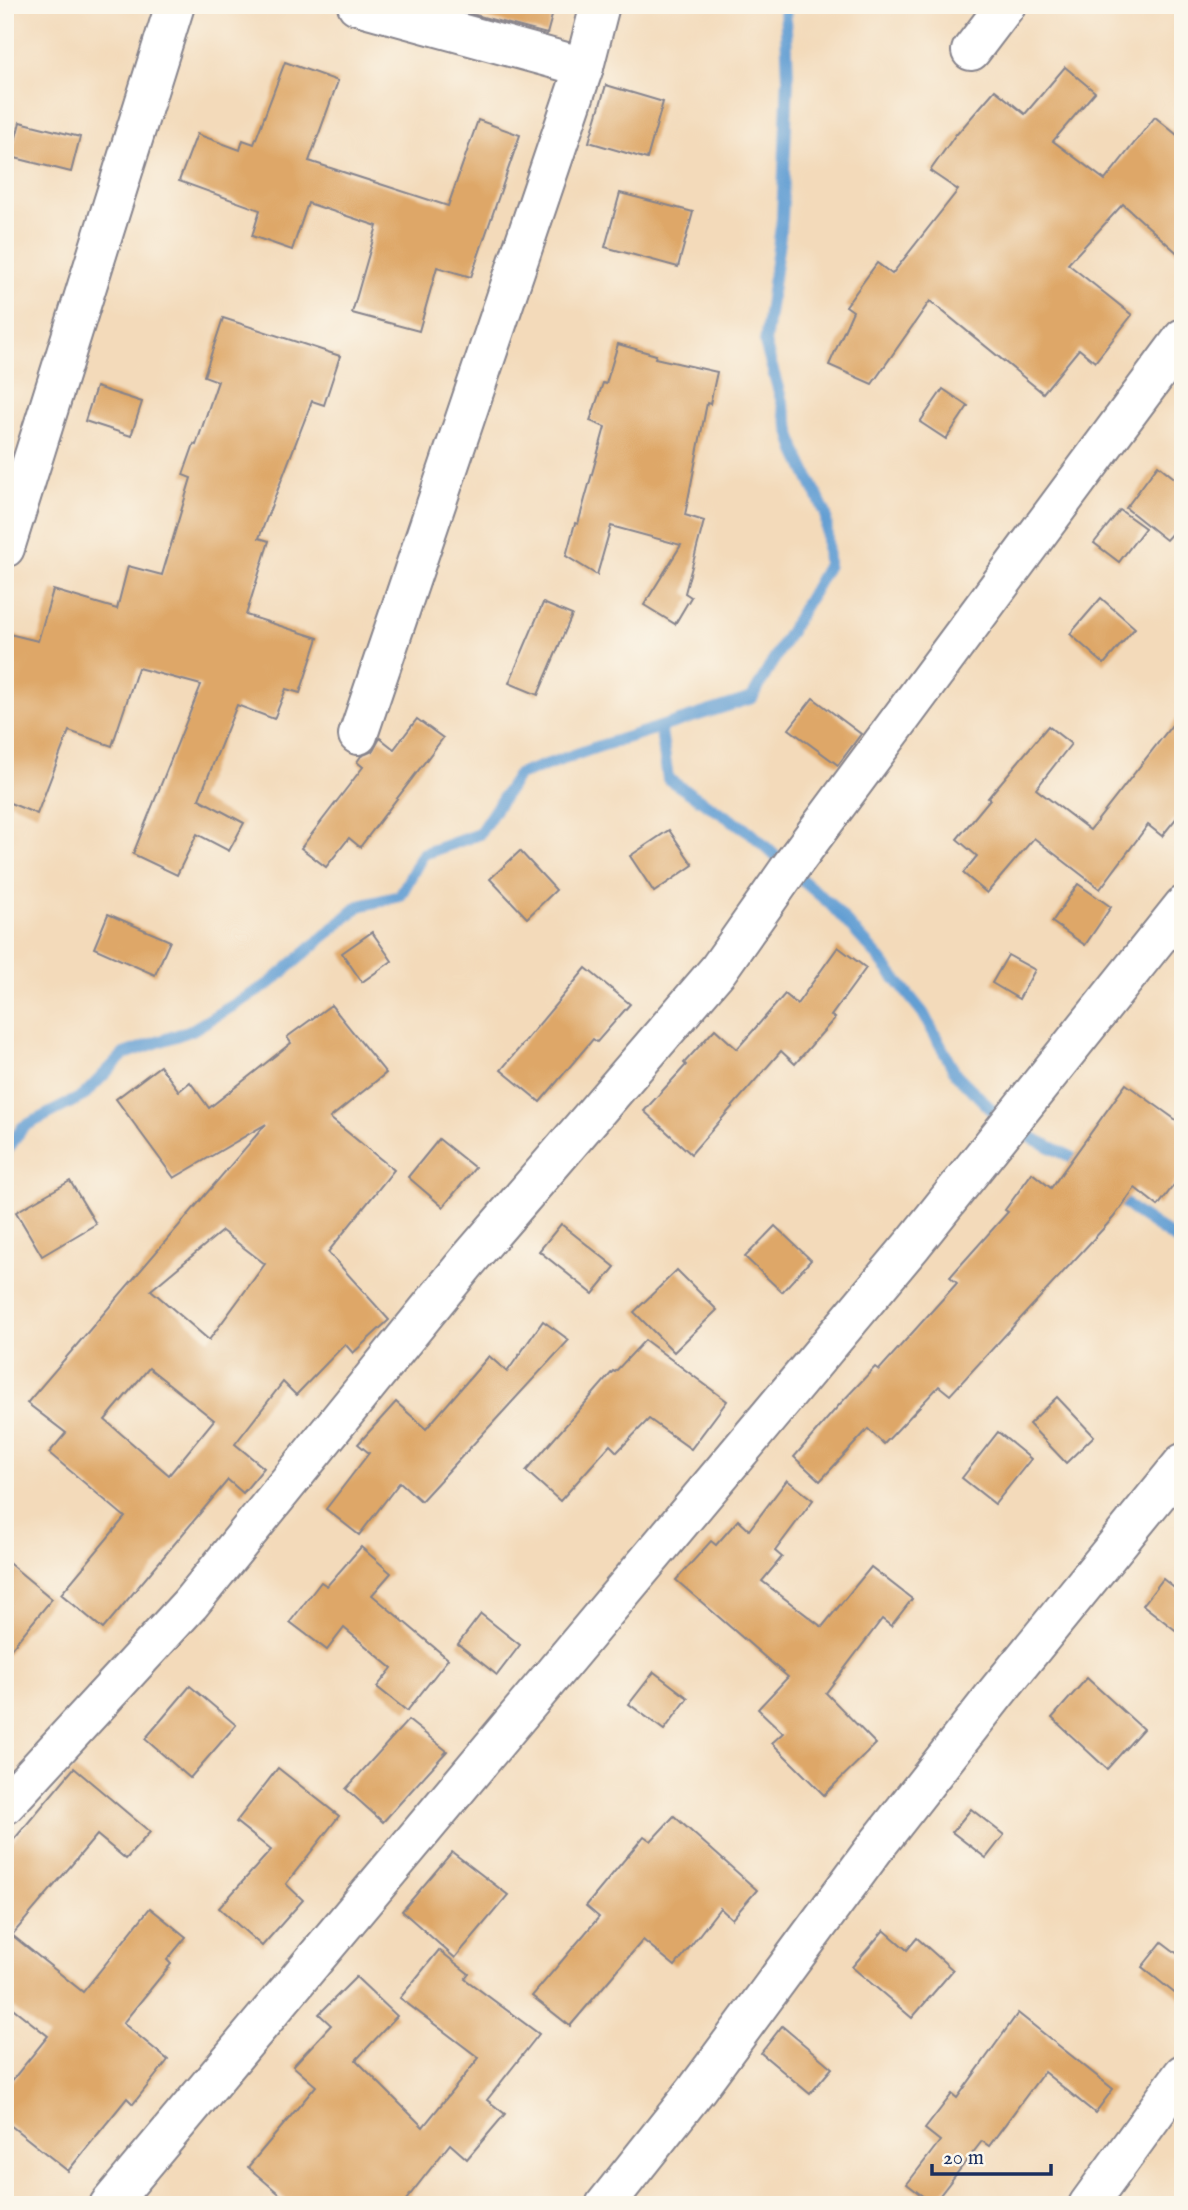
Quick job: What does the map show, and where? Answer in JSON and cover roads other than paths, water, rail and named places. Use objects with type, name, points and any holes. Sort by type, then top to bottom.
[{"type":"street","points":[[5,548],[175,5]]},
{"type":"street","points":[[357,5],[584,67]]},
{"type":"street","points":[[358,735],[584,67],[600,5]]},
{"type":"street","points":[[971,51],[1006,5]]},
{"type":"street","points":[[5,1805],[190,1604],[466,1263],[718,970],[789,869],[1183,338]]},
{"type":"street","points":[[109,2205],[913,1244],[1183,906]]},
{"type":"street","points":[[605,2205],[697,2089],[890,1828],[1005,1681],[1183,1463]]},
{"type":"street","points":[[1088,2205],[1183,2074]]},
{"type":"waterway","points":[[5,1153],[23,1127],[83,1096],[124,1054],[192,1030],[269,984],[359,906],[400,896],[423,854],[479,834],[518,775],[752,698],[828,565],[826,514],[796,451],[765,343],[782,219],[788,78],[785,5]]},
{"type":"waterway","points":[[661,731],[668,779],[750,832],[829,903],[874,952],[923,1013],[956,1074],[1008,1126],[1071,1157],[1085,1169]]},
{"type":"waterway","points":[[1112,1192],[1138,1214],[1183,1244]]}]
